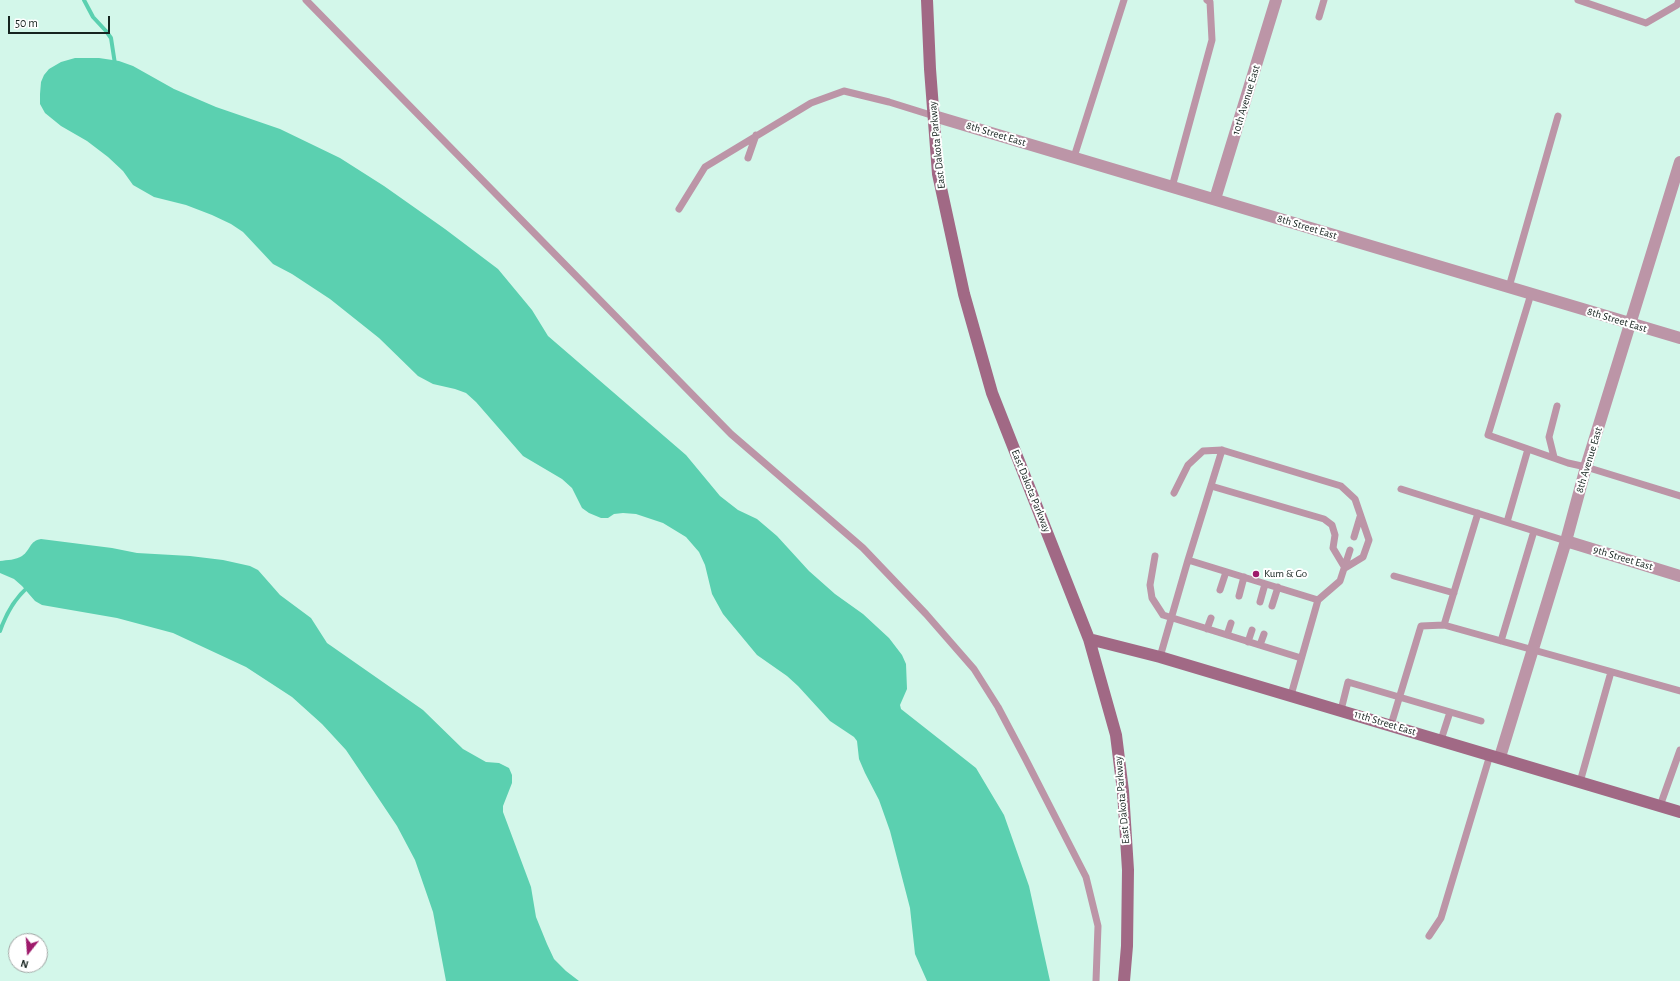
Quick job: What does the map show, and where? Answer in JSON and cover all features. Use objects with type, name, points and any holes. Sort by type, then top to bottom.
[{"type":"main road","name":"East Dakota Parkway","points":[[927,0],[938,174],[964,294],[992,393],[1089,638],[1116,735],[1123,791],[1128,870],[1127,946],[1124,981]]},
{"type":"main road","name":"11th Street East","points":[[1089,638],[1160,657],[1341,710],[1680,812]]},
{"type":"street","name":"10th Avenue East","points":[[1215,199],[1276,0]]},
{"type":"street","name":"8th Street East","points":[[934,116],[1680,338]]},
{"type":"street","name":"8th Avenue East","points":[[1495,756],[1533,650],[1566,541],[1586,467],[1680,162]]},
{"type":"street","name":"9th Street East","points":[[1566,541],[1680,576]]},
{"type":"lane","points":[[306,0],[731,434],[863,548],[926,614],[974,669],[998,707],[1026,758],[1086,877],[1098,926],[1096,981]]},
{"type":"lane","points":[[1074,157],[1124,0]]},
{"type":"lane","points":[[1172,187],[1212,40],[1210,2],[1207,0]]},
{"type":"lane","points":[[1319,17],[1324,0]]},
{"type":"lane","points":[[1578,0],[1646,23],[1677,5],[1679,0]]},
{"type":"lane","points":[[679,209],[705,167],[811,103],[844,91],[889,102],[934,116]]},
{"type":"lane","points":[[1509,287],[1558,116]]},
{"type":"lane","points":[[748,158],[756,135]]},
{"type":"lane","points":[[1531,294],[1488,435],[1568,463],[1586,467],[1680,496]]},
{"type":"lane","points":[[1554,457],[1549,437],[1557,406]]},
{"type":"lane","points":[[1507,522],[1528,449]]},
{"type":"lane","points":[[1160,657],[1222,450]]},
{"type":"lane","points":[[1174,493],[1188,465],[1203,451],[1222,450],[1341,486],[1355,500],[1369,540],[1363,558],[1345,568]]},
{"type":"lane","points":[[1211,486],[1324,519],[1332,525],[1335,535],[1333,548],[1345,568]]},
{"type":"lane","points":[[1401,489],[1566,541]]},
{"type":"lane","points":[[1444,625],[1478,513]]},
{"type":"lane","points":[[1354,537],[1360,517]]},
{"type":"lane","points":[[1501,641],[1534,531]]},
{"type":"lane","points":[[1291,696],[1318,600],[1340,581],[1350,550]]},
{"type":"lane","points":[[1156,556],[1150,585],[1152,598],[1164,615],[1301,658]]},
{"type":"lane","points":[[1188,560],[1318,600]]},
{"type":"lane","points":[[1220,590],[1226,572]]},
{"type":"lane","points":[[1394,576],[1454,593]]},
{"type":"lane","points":[[1239,596],[1244,577]]},
{"type":"lane","points":[[1260,602],[1265,584]]},
{"type":"lane","points":[[1272,606],[1278,587]]},
{"type":"lane","points":[[1207,629],[1211,618]]},
{"type":"lane","points":[[1227,635],[1231,623]]},
{"type":"lane","points":[[1391,725],[1421,626],[1444,625],[1680,691]]},
{"type":"lane","points":[[1248,642],[1252,630]]},
{"type":"lane","points":[[1260,645],[1264,634]]},
{"type":"lane","points":[[1580,782],[1611,672]]},
{"type":"lane","points":[[1341,710],[1348,682],[1481,721]]},
{"type":"lane","points":[[1441,740],[1450,712]]},
{"type":"lane","points":[[1660,806],[1680,750]]},
{"type":"lane","points":[[1429,936],[1442,918],[1495,756]]},
{"type":"shaded area","points":[[75,58],[99,58],[119,61],[133,66],[174,89],[216,107],[280,129],[340,158],[384,186],[445,229],[498,269],[532,310],[548,336],[686,455],[720,496],[738,510],[757,519],[777,536],[809,571],[835,594],[863,614],[889,638],[902,655],[906,664],[907,689],[900,705],[901,709],[976,768],[1004,815],[1029,886],[1050,981],[927,981],[915,954],[910,908],[890,831],[879,800],[859,759],[857,741],[854,737],[830,721],[787,676],[757,655],[723,614],[712,594],[705,565],[699,552],[686,537],[663,523],[636,514],[614,514],[608,518],[601,518],[589,513],[582,508],[572,488],[562,479],[523,456],[476,402],[466,393],[433,384],[418,376],[379,338],[330,299],[292,274],[273,264],[243,232],[231,224],[212,215],[186,205],[154,197],[133,185],[123,171],[108,157],[87,141],[61,126],[45,113],[40,104],[41,82],[44,75],[49,69],[61,62]]},
{"type":"shaded area","points":[[41,539],[112,548],[137,553],[190,556],[223,560],[250,566],[258,570],[280,595],[311,618],[327,643],[423,710],[463,749],[486,762],[499,763],[509,768],[512,775],[512,783],[503,806],[503,812],[531,887],[536,917],[554,959],[579,981],[446,981],[433,912],[415,860],[397,826],[346,750],[322,724],[292,697],[246,667],[173,633],[117,618],[42,605],[35,601],[14,579],[0,573],[0,561],[20,557],[25,554],[34,542]]},
{"type":"waterway","points":[[84,0],[93,17],[111,38],[115,64]]},
{"type":"waterway","points":[[0,631],[11,607],[28,587]]},
{"type":"place","name":"Kum & Go","points":[[1256,574]]}]
